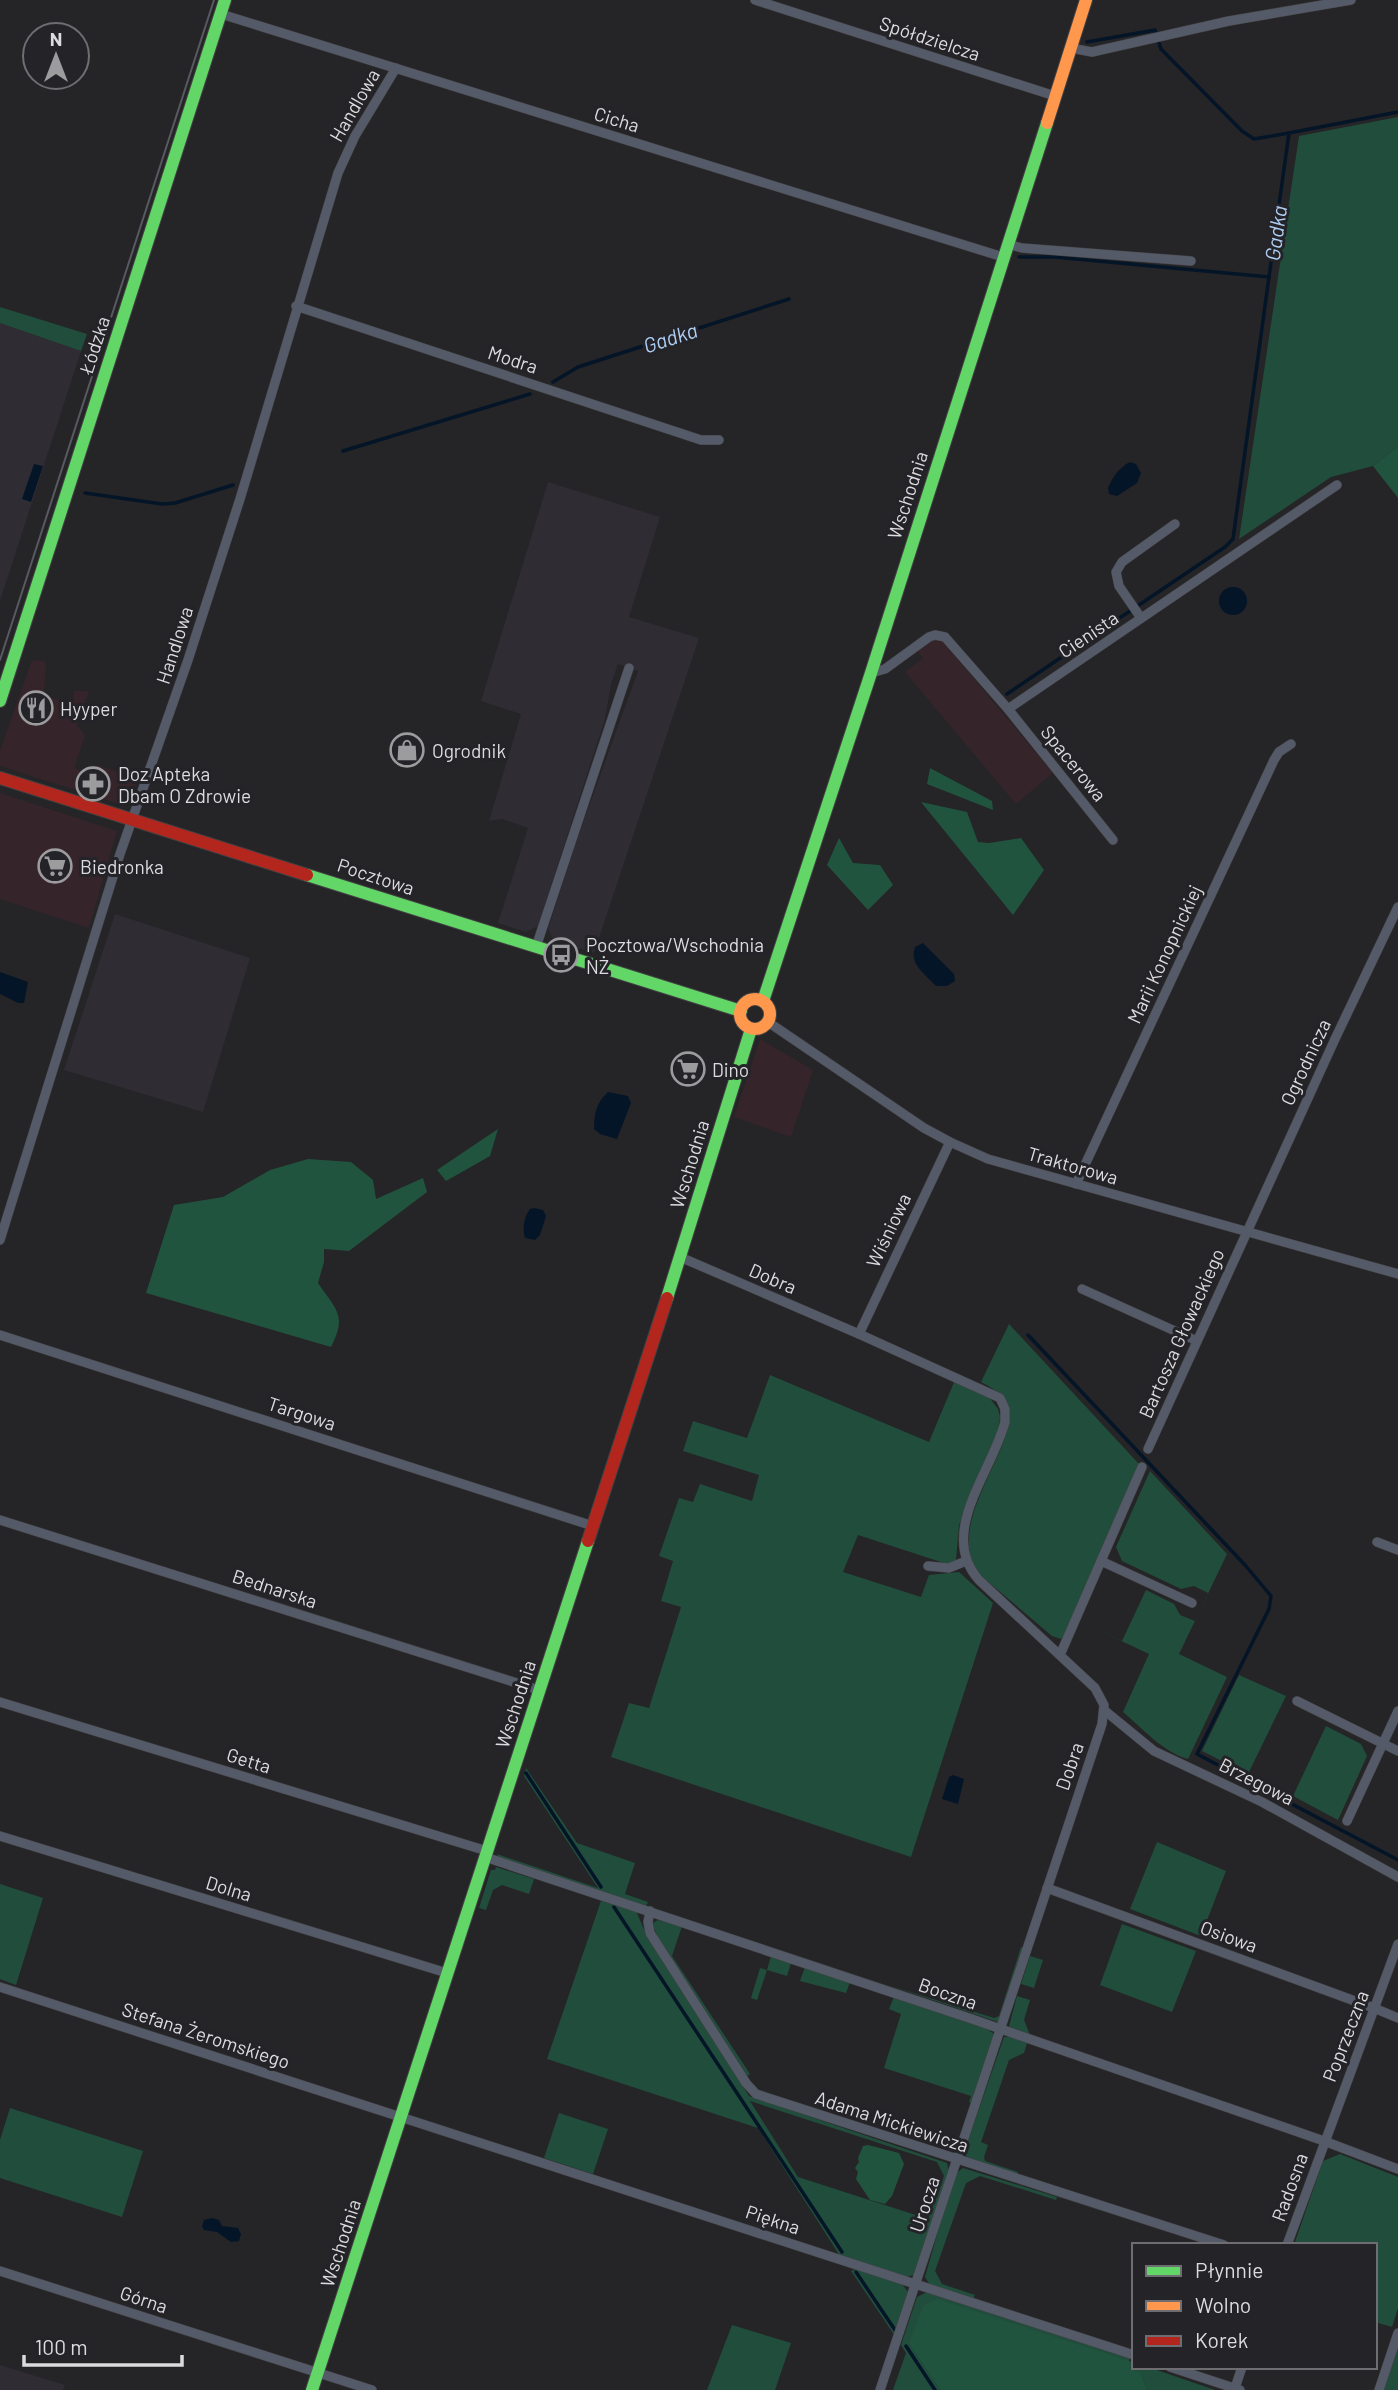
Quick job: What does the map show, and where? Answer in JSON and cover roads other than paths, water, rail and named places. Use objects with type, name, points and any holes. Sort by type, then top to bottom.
[{"type":"street","name":"Łódzka","points":[[0,701],[225,0]]},
{"type":"street","name":"Spółdzielcza","points":[[755,0],[1055,96]]},
{"type":"street","name":"Wschodnia","points":[[762,1001],[871,673],[1086,0]]},
{"type":"street","points":[[1071,48],[1092,52],[1229,21],[1351,0]]},
{"type":"street","name":"Cicha","points":[[220,14],[1003,257]]},
{"type":"street","name":"Handlowa","points":[[0,1240],[132,819],[188,660],[236,511],[296,306],[345,156],[396,68]]},
{"type":"street","points":[[1007,244],[1022,248],[1191,261]]},
{"type":"street","name":"Modra","points":[[296,306],[701,440],[719,440]]},
{"type":"street","name":"Cienista","points":[[1008,709],[1337,485]]},
{"type":"street","points":[[1141,618],[1119,586],[1116,572],[1122,562],[1175,524]]},
{"type":"street","points":[[871,673],[885,668],[929,637],[941,636],[950,641],[1008,709]]},
{"type":"street","points":[[536,947],[629,668]]},
{"type":"street","name":"Spacerowa","points":[[1008,709],[1113,840]]},
{"type":"street","name":"Marii Konopnickiej","points":[[1076,1184],[1274,760],[1279,752],[1291,744]]},
{"type":"street","name":"Pocztowa","points":[[0,778],[741,1012]]},
{"type":"street","name":"Ogrodnicza","points":[[1246,1233],[1398,906]]},
{"type":"street","points":[[762,1001],[769,1009],[768,1022],[761,1028],[751,1029],[743,1022],[741,1012],[748,1002],[762,1001]]},
{"type":"street","name":"Traktorowa","points":[[768,1022],[924,1128],[988,1159],[1398,1274]]},
{"type":"street","name":"Wschodnia","points":[[312,2390],[680,1257],[751,1029]]},
{"type":"street","name":"Wiśniowa","points":[[859,1334],[950,1142]]},
{"type":"street","name":"Bartosza Głowackiego","points":[[1148,1448],[1246,1233]]},
{"type":"street","name":"Dobra","points":[[680,1257],[994,1394],[1004,1405],[1006,1417],[1001,1437],[964,1525],[962,1546],[966,1561]]},
{"type":"street","points":[[1082,1289],[1198,1341]]},
{"type":"street","name":"Targowa","points":[[0,1335],[593,1526]]},
{"type":"street","points":[[1060,1655],[1142,1467]]},
{"type":"street","name":"Bednarska","points":[[0,1520],[540,1690]]},
{"type":"street","points":[[1377,1542],[1398,1550]]},
{"type":"street","points":[[928,1566],[949,1569],[966,1561],[979,1580],[1095,1688],[1104,1710]]},
{"type":"street","points":[[1101,1561],[1192,1602]]},
{"type":"street","points":[[1297,1701],[1398,1751]]},
{"type":"street","name":"Getta","points":[[0,1702],[486,1854]]},
{"type":"street","name":"Dobra","points":[[1001,2029],[1102,1724],[1104,1710]]},
{"type":"street","name":"Brzegowa","points":[[1104,1710],[1154,1751],[1262,1802],[1398,1877]]},
{"type":"street","points":[[1347,1821],[1398,1711]]},
{"type":"street","name":"Dolna","points":[[0,1836],[447,1973]]},
{"type":"street","name":"Boczna","points":[[486,1854],[1001,2029],[1398,2169]]},
{"type":"street","name":"Osiowa","points":[[1047,1888],[1398,2018]]},
{"type":"street","name":"Adama Mickiewicza","points":[[650,1911],[650,1933],[753,2092],[1218,2243]]},
{"type":"street","name":"Poprzeczna","points":[[1324,2141],[1398,1944]]},
{"type":"street","name":"Stefana Żeromskiego","points":[[0,1987],[402,2116]]},
{"type":"street","name":"Urocza","points":[[880,2390],[1001,2029]]},
{"type":"street","name":"Piękna","points":[[402,2116],[1132,2355]]},
{"type":"street","name":"Radosna","points":[[1288,2243],[1324,2141]]},
{"type":"street","name":"Górna","points":[[0,2271],[372,2390]]},
{"type":"street","points":[[1379,2390],[1398,2333]]},
{"type":"street","points":[[1176,2369],[1237,2389],[1242,2369]]},
{"type":"water","points":[[1130,462],[1136,464],[1141,473],[1137,483],[1117,496],[1109,494],[1108,488],[1114,476]]},
{"type":"water","points":[[34,464],[43,466],[31,502],[22,499]]},
{"type":"water","points":[[1233,587],[1243,591],[1247,601],[1243,611],[1233,615],[1223,611],[1219,601],[1223,591]]},
{"type":"water","points":[[923,943],[954,974],[955,981],[947,986],[936,986],[919,968],[914,953],[915,947]]},
{"type":"water","points":[[0,972],[28,982],[24,1003],[18,1003],[0,994]]},
{"type":"water","points":[[608,1092],[628,1096],[631,1103],[617,1139],[600,1134],[594,1129],[596,1109]]},
{"type":"water","points":[[530,1209],[543,1210],[546,1216],[540,1235],[535,1240],[525,1238],[524,1230],[526,1216]]},
{"type":"water","points":[[953,1775],[964,1779],[958,1804],[942,1799],[949,1777]]},
{"type":"water","points":[[204,2220],[219,2220],[222,2226],[238,2228],[241,2234],[239,2241],[231,2242],[217,2232],[204,2230]]},
{"type":"waterway","points":[[1087,42],[1155,30],[1161,49],[1242,131],[1254,139],[1289,133]]},
{"type":"waterway","name":"Gadka","points":[[1019,257],[1055,257],[1269,277],[1289,133],[1398,112]]},
{"type":"waterway","points":[[1007,694],[1233,539],[1269,277]]},
{"type":"waterway","name":"Gadka","points":[[553,382],[578,367],[789,299]]},
{"type":"waterway","name":"Gadka","points":[[343,451],[530,394]]},
{"type":"waterway","name":"Gadka","points":[[85,493],[162,504],[175,503],[233,485]]},
{"type":"waterway","points":[[1028,1335],[1271,1596],[1269,1609],[1197,1754],[1398,1860]]},
{"type":"waterway","points":[[526,1773],[601,1887]]},
{"type":"waterway","points":[[614,1907],[842,2252]]},
{"type":"waterway","points":[[856,2272],[895,2330]]},
{"type":"waterway","points":[[906,2346],[935,2390]]},
{"type":"tram line","points":[[0,660],[214,0]]},
{"type":"place","name":"Hyyper","points":[[36,708]]},
{"type":"place","name":"Ogrodnik","points":[[407,750]]},
{"type":"place","name":"Doz Apteka Dbam O Zdrowie","points":[[93,784]]},
{"type":"place","name":"Biedronka","points":[[55,866]]},
{"type":"place","name":"Pocztowa/Wschodnia NŻ","points":[[561,955]]},
{"type":"place","name":"Dino","points":[[688,1069]]}]
